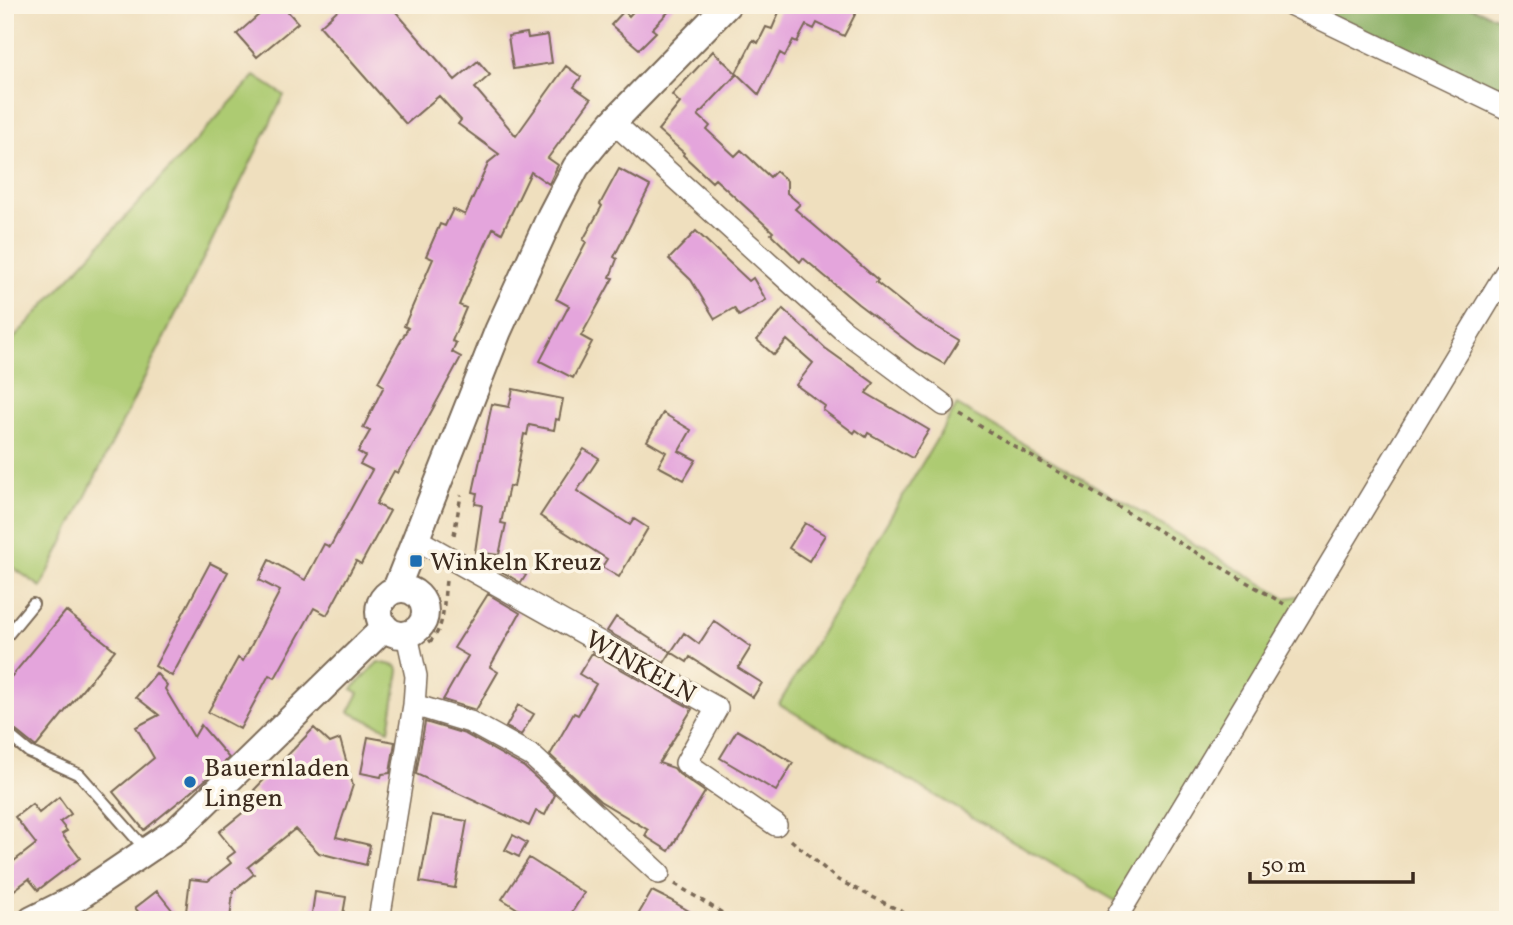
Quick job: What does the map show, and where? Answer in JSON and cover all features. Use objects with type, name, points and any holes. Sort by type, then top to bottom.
[{"type":"street","points":[[379,920],[414,705],[416,676],[396,631],[379,618],[380,604],[384,597],[396,589],[498,331],[576,167],[613,122],[727,5]]},
{"type":"street","points":[[1292,5],[1508,109]]},
{"type":"street","points":[[613,122],[842,328],[944,405]]},
{"type":"street","points":[[1115,920],[1508,269]]},
{"type":"street","name":"WINKELN","points":[[416,540],[717,708],[686,763],[776,825]]},
{"type":"street","points":[[32,920],[78,897],[177,830],[396,631],[421,624],[425,610],[423,602],[414,592],[396,589]]},
{"type":"street","points":[[414,705],[470,722],[532,756],[659,873]]},
{"type":"lane","points":[[5,638],[33,604]]},
{"type":"lane","points":[[5,732],[29,752],[80,775],[148,852]]},
{"type":"path","points":[[944,405],[1301,613]]},
{"type":"path","points":[[776,825],[838,880],[919,920]]},
{"type":"path","points":[[659,873],[734,920]]},
{"type":"green space","points":[[1287,5],[1466,5],[1508,22],[1508,106]]},
{"type":"green space","points":[[255,76],[284,95],[41,587],[5,562],[5,348]]},
{"type":"green space","points":[[957,405],[1286,598],[1304,595],[1124,906],[779,704]]},
{"type":"green space","points":[[378,662],[396,666],[399,671],[389,730],[349,712],[359,693],[352,689]]},
{"type":"building","points":[[270,5],[282,5],[298,23],[257,57],[237,34]]},
{"type":"building","points":[[343,5],[390,5],[455,80],[478,61],[490,75],[475,88],[516,136],[566,66],[581,77],[574,87],[591,99],[548,158],[558,165],[549,184],[531,172],[502,233],[493,228],[459,305],[466,308],[452,341],[456,343],[452,352],[461,357],[398,473],[394,471],[376,504],[390,511],[361,564],[356,561],[327,615],[314,608],[275,678],[269,675],[240,729],[208,712],[238,658],[243,661],[280,591],[259,580],[269,560],[305,580],[324,544],[330,547],[372,470],[360,464],[365,456],[358,452],[370,431],[363,428],[384,386],[378,382],[408,328],[404,326],[433,259],[426,256],[440,224],[445,226],[453,209],[465,215],[489,162],[499,154],[458,124],[461,120],[439,96],[406,124],[320,26]]},
{"type":"building","points":[[639,5],[675,5],[652,29],[656,32],[639,49],[611,25],[624,11],[629,16]]},
{"type":"building","points":[[782,5],[860,5],[844,36],[817,23],[814,29],[806,25],[797,42],[793,40],[785,56],[780,53],[759,95],[737,74],[698,115],[710,126],[707,130],[735,156],[741,150],[770,177],[776,171],[787,181],[787,193],[800,204],[795,209],[878,280],[876,282],[920,317],[959,340],[944,364],[916,348],[803,258],[800,262],[771,234],[773,232],[715,179],[712,182],[658,130],[680,103],[672,95],[713,51],[736,73],[753,40],[758,43],[766,27],[772,29]]},
{"type":"building","points":[[527,33],[528,38],[548,35],[552,63],[513,69],[508,36]]},
{"type":"building","points":[[619,169],[650,186],[614,257],[617,259],[610,277],[613,278],[581,336],[592,342],[573,378],[540,361],[569,306],[556,299],[586,242],[583,240]]},
{"type":"building","points":[[696,231],[749,281],[753,278],[766,300],[739,316],[734,308],[715,319],[691,280],[669,259]]},
{"type":"building","points":[[783,309],[825,348],[874,383],[866,393],[929,430],[912,458],[868,433],[866,437],[856,430],[854,433],[823,410],[825,406],[796,385],[813,363],[787,340],[774,355],[757,340]]},
{"type":"building","points":[[513,389],[563,399],[559,420],[556,419],[554,430],[529,425],[527,435],[524,434],[514,487],[509,486],[501,523],[506,524],[499,555],[475,552],[482,505],[475,504],[477,493],[473,492],[492,404],[509,407]]},
{"type":"building","points":[[663,413],[691,430],[679,451],[696,460],[684,480],[658,466],[666,452],[647,441]]},
{"type":"building","points":[[584,449],[599,458],[577,491],[630,525],[634,519],[648,528],[619,577],[602,567],[607,559],[540,516]]},
{"type":"building","points":[[805,523],[825,535],[809,561],[789,548]]},
{"type":"building","points":[[210,563],[228,572],[172,676],[155,666]]},
{"type":"building","points":[[506,564],[526,575],[521,583],[501,571]]},
{"type":"building","points":[[488,594],[520,613],[490,667],[498,672],[476,710],[443,700],[468,656],[454,648]]},
{"type":"building","points":[[66,611],[115,650],[36,747],[5,722],[5,684]]},
{"type":"building","points":[[616,617],[671,652],[664,663],[607,631]]},
{"type":"building","points":[[714,621],[751,647],[738,668],[762,683],[753,697],[690,657],[687,662],[671,652],[684,633],[699,644]]},
{"type":"building","points":[[592,653],[692,709],[659,763],[674,768],[705,792],[669,851],[645,836],[648,830],[600,801],[550,755],[574,713],[578,715],[596,684],[579,674]]},
{"type":"building","points":[[156,673],[167,685],[165,689],[194,737],[201,725],[229,758],[144,830],[113,792],[154,758],[136,727],[159,715],[136,697]]},
{"type":"building","points":[[518,705],[534,714],[521,735],[506,727]]},
{"type":"building","points":[[425,722],[465,734],[524,767],[555,795],[545,815],[536,811],[529,826],[416,774]]},
{"type":"building","points":[[314,728],[330,743],[340,739],[353,785],[336,837],[370,845],[366,865],[319,853],[295,829],[248,867],[254,874],[233,891],[230,920],[185,920],[190,879],[208,881],[231,863],[227,858],[235,852],[219,832],[262,797],[254,790]]},
{"type":"building","points":[[737,730],[793,763],[776,791],[720,758]]},
{"type":"building","points":[[368,737],[395,742],[390,773],[382,774],[381,777],[361,773]]},
{"type":"building","points":[[59,797],[71,814],[60,822],[67,831],[62,834],[80,858],[38,890],[29,879],[5,897],[5,868],[36,844],[15,817],[32,804],[39,813]]},
{"type":"building","points":[[432,815],[467,821],[455,888],[420,882]]},
{"type":"building","points":[[513,835],[527,843],[519,857],[505,850]]},
{"type":"building","points":[[529,858],[584,893],[567,920],[535,920],[502,899]]},
{"type":"building","points":[[157,891],[180,920],[145,920],[135,908]]},
{"type":"building","points":[[652,891],[670,900],[704,920],[635,920]]},
{"type":"building","points":[[315,892],[346,897],[342,920],[311,920]]},
{"type":"place","name":"Winkeln Kreuz","points":[[416,561]]},
{"type":"place","name":"Bauernladen Lingen","points":[[190,782]]}]
